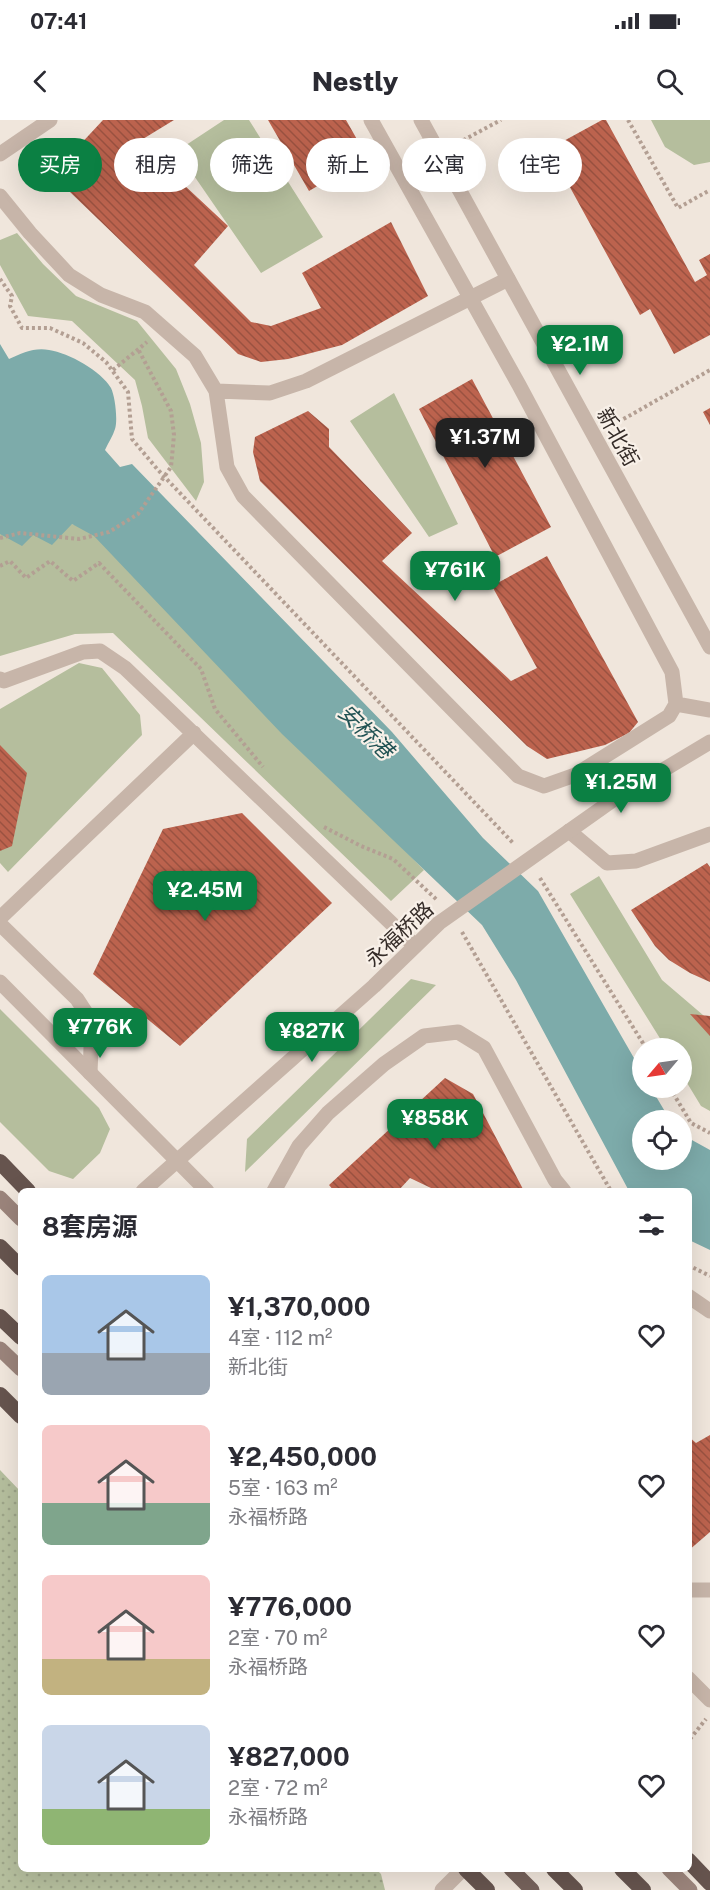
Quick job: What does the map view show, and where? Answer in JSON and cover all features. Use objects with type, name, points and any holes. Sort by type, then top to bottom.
[{"type":"highway","points":[[0,1162],[25,1188]]},
{"type":"highway","points":[[0,1247],[18,1265]]},
{"type":"highway","points":[[0,1317],[18,1334]]},
{"type":"highway","points":[[0,1395],[18,1413]]},
{"type":"highway","points":[[692,1864],[707,1880]]},
{"type":"highway","points":[[468,1872],[487,1890]]},
{"type":"highway","points":[[557,1872],[575,1890]]},
{"type":"highway","points":[[625,1872],[643,1890]]},
{"type":"main road","points":[[0,1198],[18,1216]]},
{"type":"main road","points":[[0,1349],[18,1367]]},
{"type":"main road","points":[[515,1872],[532,1890]]},
{"type":"main road","points":[[672,1872],[690,1890]]},
{"type":"street","points":[[0,154],[50,120]]},
{"type":"street","points":[[0,196],[69,275],[101,295],[145,312],[195,356],[216,391],[227,467],[243,496],[518,776],[544,786],[575,775],[669,716],[676,704],[672,672],[471,299],[371,120]]},
{"type":"street","name":"新北街","points":[[421,120],[431,138]]},
{"type":"street","name":"新北街","points":[[460,192],[710,647]]},
{"type":"street","points":[[216,391],[270,393],[306,381],[508,279]]},
{"type":"street","points":[[0,679],[4,681],[83,652],[100,651],[125,668],[415,946]]},
{"type":"street","points":[[676,704],[710,710]]},
{"type":"street","points":[[0,918],[194,733]]},
{"type":"street","name":"永福桥路","points":[[146,1188],[455,911],[613,800],[710,742]]},
{"type":"street","points":[[569,831],[607,863],[636,861],[710,834]]},
{"type":"street","points":[[0,924],[77,999],[92,1022],[90,1073]]},
{"type":"street","points":[[0,982],[204,1188]]},
{"type":"street","points":[[277,1188],[299,1146],[328,1113],[384,1064],[424,1036],[458,1032],[484,1048],[555,1180],[562,1188]]},
{"type":"street","points":[[692,1299],[710,1311]]},
{"type":"street","points":[[692,1590],[710,1590]]},
{"type":"street","points":[[692,1682],[710,1700]]},
{"type":"street","points":[[442,1890],[462,1872]]},
{"type":"path","points":[[468,138],[501,120]]},
{"type":"path","points":[[628,120],[678,208],[710,190]]},
{"type":"path","points":[[0,279],[12,296],[10,306],[22,328],[50,328],[83,343],[113,370],[128,392],[132,439],[158,470],[524,862],[639,1038]]},
{"type":"path","points":[[113,370],[163,328]]},
{"type":"path","points":[[0,538],[20,533],[79,539],[109,532],[138,514],[171,467],[174,435],[171,411],[138,349]]},
{"type":"path","points":[[594,435],[710,370]]},
{"type":"path","points":[[0,566],[10,561],[26,578],[50,561],[73,581],[99,563],[201,669],[215,709],[270,774]]},
{"type":"path","points":[[322,826],[393,859],[455,911],[609,1188]]},
{"type":"path","points":[[676,1098],[691,1123],[710,1133]]},
{"type":"path","points":[[692,1267],[710,1276]]},
{"type":"path","points":[[692,1736],[710,1714]]},
{"type":"green space","points":[[224,120],[249,120],[260,138],[210,138],[210,192],[294,191],[323,237],[261,273],[198,182],[197,138]]},
{"type":"green space","points":[[651,120],[710,120],[710,162],[694,165],[665,147]]},
{"type":"green space","points":[[17,233],[43,264],[76,296],[137,321],[176,369],[190,404],[201,443],[204,482],[196,501],[148,438],[135,380],[72,321],[28,316],[0,265],[0,240]]},
{"type":"green space","points":[[394,393],[458,524],[429,537],[350,421]]},
{"type":"green space","points":[[72,524],[93,531],[424,870],[391,901],[113,633],[75,634],[0,656],[0,534]]},
{"type":"green space","points":[[79,663],[102,668],[140,715],[142,735],[8,872],[0,863],[0,709]]},
{"type":"green space","points":[[599,876],[662,980],[710,1021],[710,1111],[701,1106],[692,1091],[692,1038],[660,1038],[570,894]]},
{"type":"green space","points":[[411,979],[436,985],[245,1172],[247,1139]]},
{"type":"green space","points":[[0,1009],[99,1108],[110,1129],[100,1153],[73,1179],[49,1171],[0,1122]]},
{"type":"green space","points":[[0,1470],[18,1489],[18,1872],[379,1872],[385,1890],[0,1890]]},
{"type":"water","name":"安桥港","points":[[0,344],[9,359],[34,350],[49,350],[66,355],[100,375],[111,388],[116,408],[116,425],[105,450],[120,467],[132,464],[392,732],[483,838],[538,891],[632,1055],[632,1098],[657,1098],[664,1110],[632,1110],[632,1170],[692,1170],[692,1140],[710,1150],[710,1250],[692,1241],[692,1188],[627,1188],[516,980],[482,925],[282,734],[94,536],[72,524],[52,545],[33,535],[22,546],[0,534]]},
{"type":"building","points":[[103,120],[174,120],[145,138],[114,138],[114,192],[192,192],[228,226],[194,265],[251,322],[271,326],[321,308],[302,273],[391,222],[428,296],[342,345],[288,359],[261,362],[238,354],[70,192],[102,192],[102,138],[86,138]]},
{"type":"building","points":[[268,120],[346,120],[356,138],[306,138],[306,186],[294,165],[294,138],[278,138]]},
{"type":"building","points":[[606,120],[695,282],[707,275],[699,260],[710,254],[710,335],[674,354],[650,309],[640,315],[573,192],[582,192],[582,138],[569,138]]},
{"type":"building","points":[[472,379],[551,527],[495,557],[419,409]]},
{"type":"building","points":[[710,408],[710,425],[703,412]]},
{"type":"building","points":[[308,411],[329,429],[329,447],[412,533],[382,561],[511,681],[537,668],[492,586],[547,556],[638,722],[629,733],[605,745],[547,759],[527,746],[260,481],[253,452],[255,437]]},
{"type":"building","points":[[0,745],[27,773],[12,846],[0,851]]},
{"type":"building","points":[[242,813],[332,903],[180,1046],[93,974],[163,829]]},
{"type":"building","points":[[707,863],[710,867],[710,982],[669,960],[655,946],[631,910]]},
{"type":"building","points":[[690,1014],[710,1016],[710,1036]]},
{"type":"building","points":[[445,1078],[473,1094],[522,1188],[431,1188],[410,1178],[401,1188],[332,1188],[329,1185]]},
{"type":"building","points":[[710,1435],[710,1532],[692,1548],[692,1440],[696,1443]]}]
